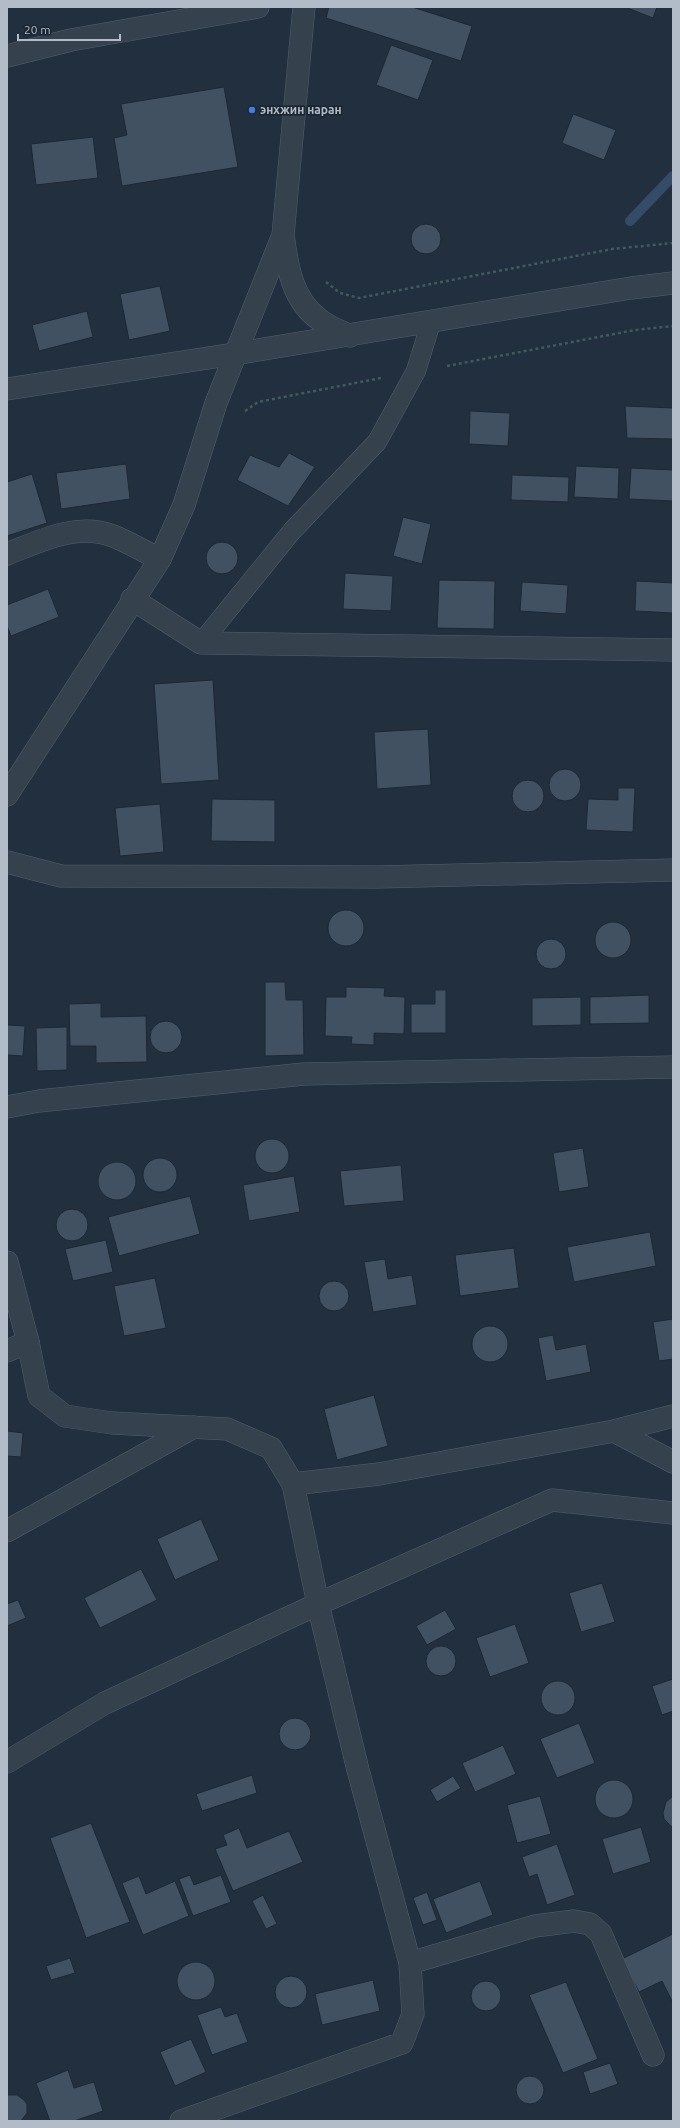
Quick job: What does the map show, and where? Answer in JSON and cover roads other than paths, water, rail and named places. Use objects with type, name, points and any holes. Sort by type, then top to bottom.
[{"type":"street","points":[[7,56],[71,40],[258,7]]},
{"type":"street","points":[[304,7],[283,234],[287,267],[298,296],[319,320],[350,336]]},
{"type":"street","points":[[7,795],[132,599],[160,559],[184,505],[216,403],[234,354],[283,234]]},
{"type":"street","points":[[7,389],[350,336],[632,288],[673,283]]},
{"type":"street","points":[[7,554],[61,533],[87,531],[112,535],[160,559]]},
{"type":"street","points":[[132,599],[201,643],[673,650]]},
{"type":"street","points":[[7,862],[61,876],[378,877],[673,870]]},
{"type":"street","points":[[7,1107],[39,1101],[304,1074],[673,1067]]},
{"type":"street","points":[[7,1262],[28,1342],[38,1396],[65,1416],[112,1423],[228,1429],[271,1448],[294,1484],[318,1604],[358,1770],[410,1963],[413,2014],[402,2043],[181,2121]]},
{"type":"street","points":[[7,1351],[28,1342]]},
{"type":"street","points":[[294,1484],[379,1474],[614,1431],[673,1416]]},
{"type":"street","points":[[7,1531],[194,1427]]},
{"type":"street","points":[[614,1431],[673,1462]]},
{"type":"street","points":[[7,1762],[105,1703],[318,1604],[552,1500],[673,1513]]},
{"type":"street","points":[[410,1963],[535,1926],[574,1921],[590,1924],[601,1934],[654,2055]]},
{"type":"lane","points":[[201,643],[292,531],[377,442],[416,371],[431,322]]},
{"type":"waterway","points":[[630,221],[673,176]]},
{"type":"place","name":"энхжин наран","points":[[252,110]]}]
